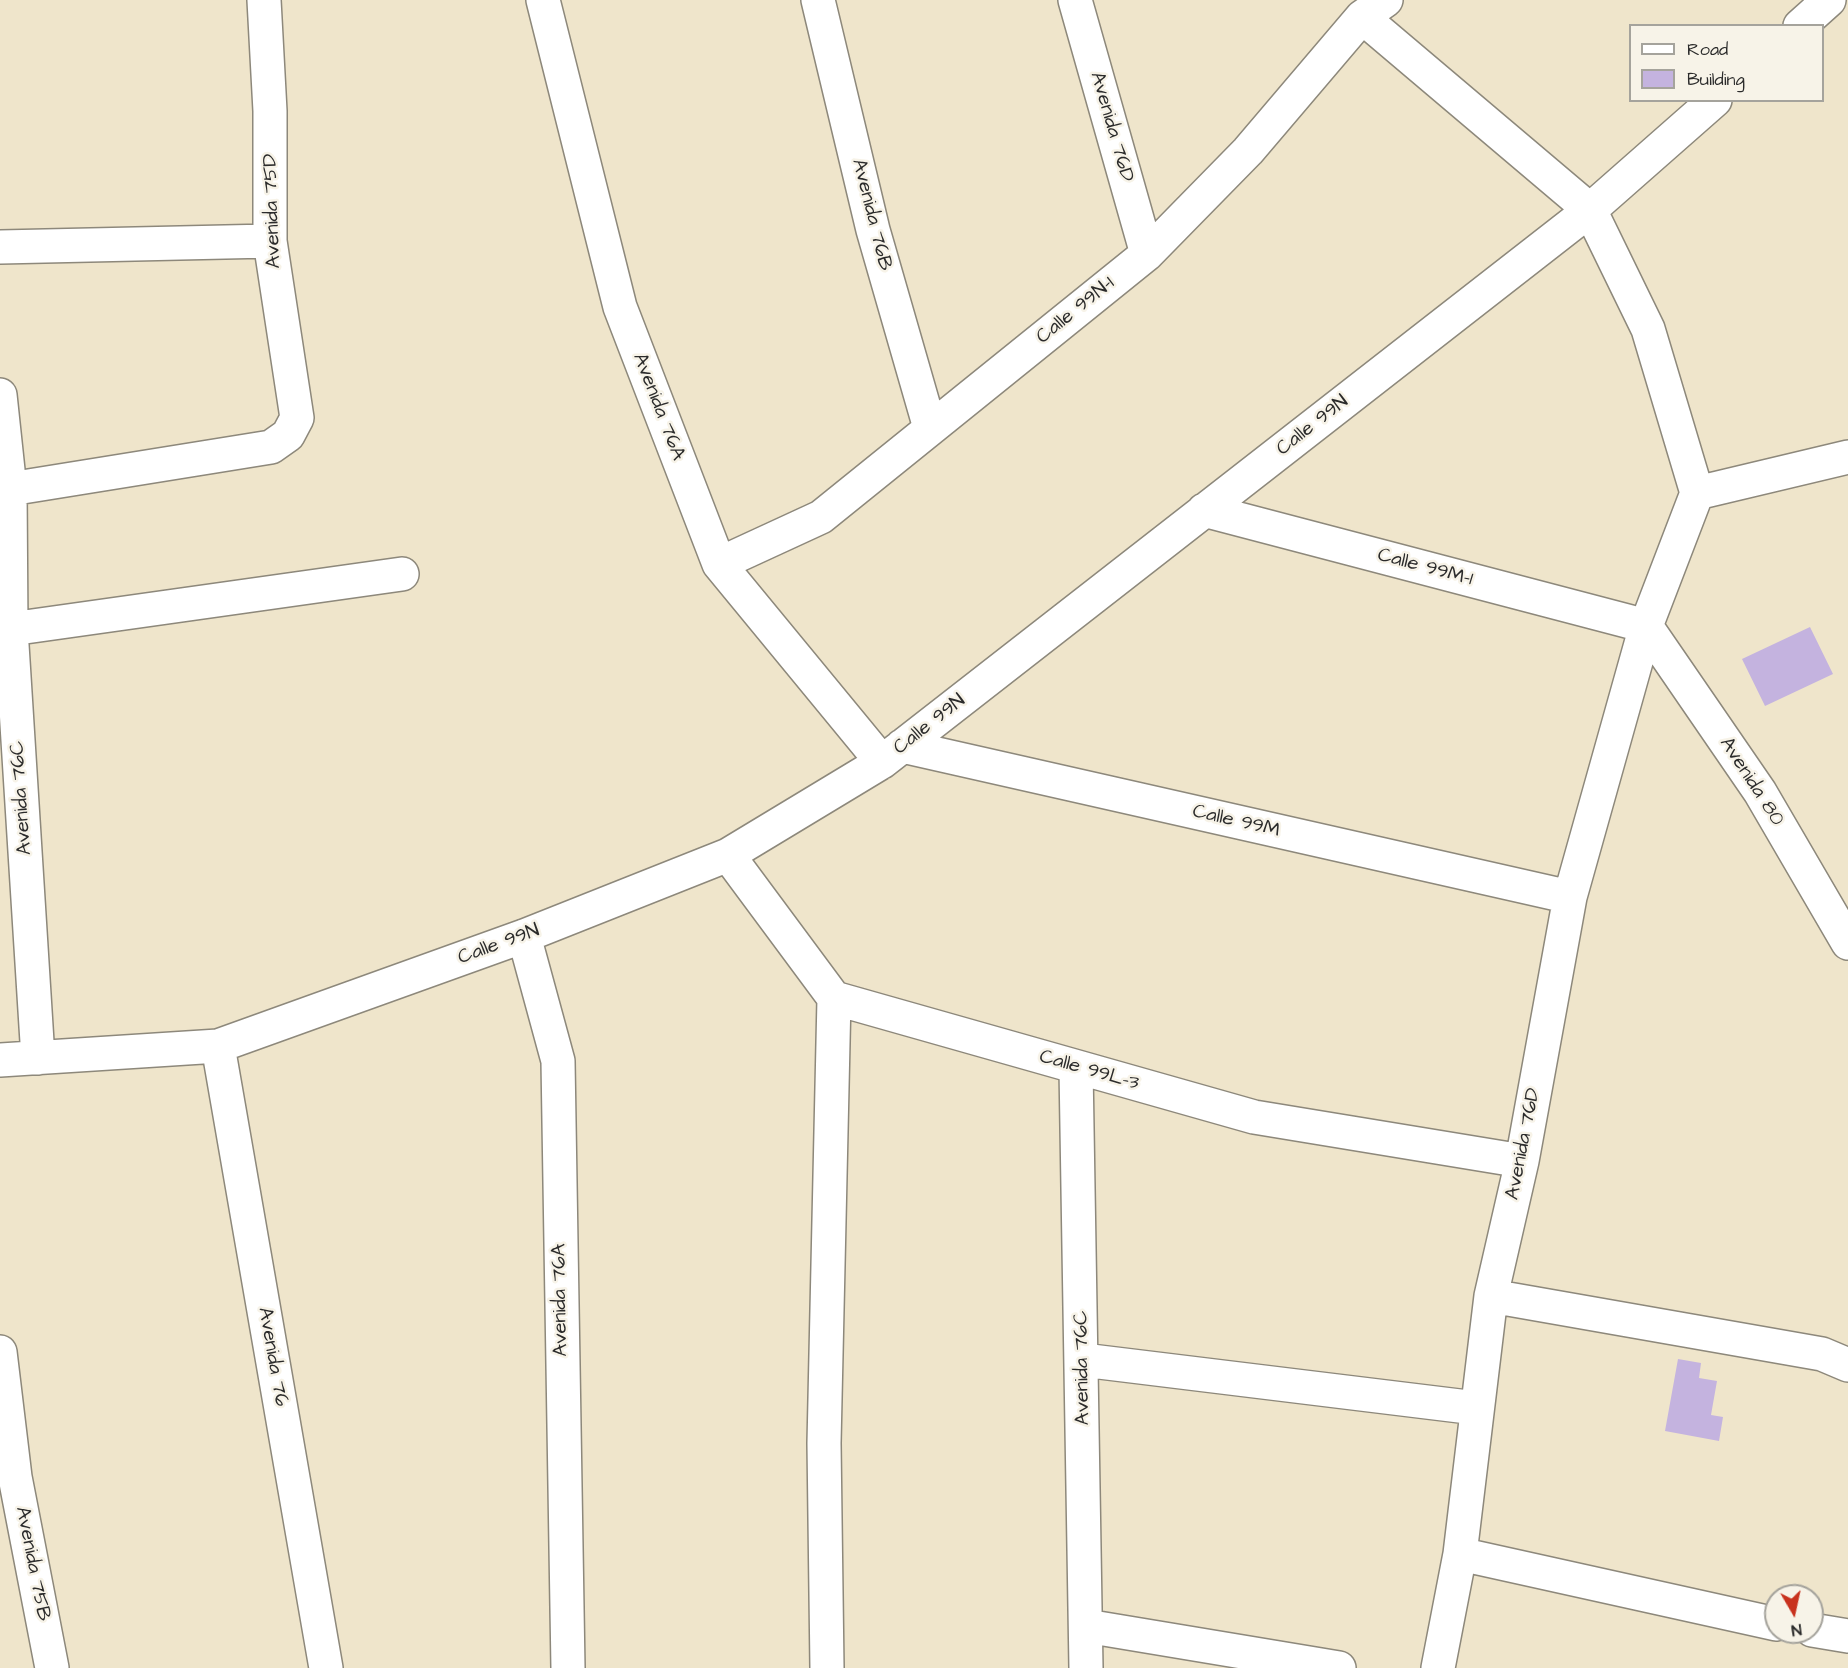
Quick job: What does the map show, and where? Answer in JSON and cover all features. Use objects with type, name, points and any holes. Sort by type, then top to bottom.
[{"type":"street","name":"Avenida 75D","points":[[10,489],[272,447],[288,435],[297,418],[270,241],[270,111],[264,0]]},
{"type":"street","name":"Avenida 76A","points":[[543,0],[620,307],[719,564],[892,754]]},
{"type":"street","name":"Avenida 76B","points":[[818,0],[873,230],[930,428]]},
{"type":"street","name":"Avenida 76D","points":[[1075,0],[1147,254]]},
{"type":"street","points":[[1802,24],[1829,0]]},
{"type":"street","points":[[1374,8],[1590,210],[1648,328],[1697,494],[1848,457]]},
{"type":"street","name":"Calle 99N-1","points":[[719,564],[822,517],[1147,254],[1248,151],[1374,8]]},
{"type":"street","name":"Calle 99N","points":[[0,1060],[218,1046],[524,936],[728,855],[892,754],[1590,210],[1713,102]]},
{"type":"street","points":[[0,248],[270,241]]},
{"type":"street","name":"Avenida 76C","points":[[0,395],[10,489],[11,629],[39,1058]]},
{"type":"street","name":"Avenida 76D","points":[[1438,1668],[1460,1554],[1491,1296],[1522,1161],[1570,897],[1646,626],[1697,494]]},
{"type":"street","name":"Calle 99M-1","points":[[1204,510],[1646,626]]},
{"type":"street","points":[[11,629],[402,574]]},
{"type":"street","name":"Avenida 80","points":[[1646,626],[1760,792],[1848,943]]},
{"type":"street","name":"Calle 99M","points":[[892,754],[1570,897]]},
{"type":"street","points":[[728,855],[834,998],[824,1443],[827,1668]]},
{"type":"street","name":"Avenida 76A","points":[[524,936],[558,1061],[568,1668]]},
{"type":"street","name":"Calle 99L-3","points":[[834,998],[1254,1117],[1522,1161]]},
{"type":"street","name":"Avenida 76","points":[[218,1046],[326,1668]]},
{"type":"street","name":"Avenida 76C","points":[[1076,1068],[1083,1360],[1086,1668]]},
{"type":"street","points":[[1491,1296],[1822,1354],[1848,1365]]},
{"type":"street","name":"Avenida 75B","points":[[0,1352],[15,1477],[52,1668]]},
{"type":"street","points":[[1083,1360],[1476,1408]]},
{"type":"street","points":[[1460,1554],[1764,1621]]},
{"type":"street","points":[[1086,1626],[1339,1668]]},
{"type":"street","points":[[1824,1632],[1848,1636]]},
{"type":"building","points":[[1810,627],[1833,674],[1765,706],[1742,659]]},
{"type":"building","points":[[1678,1359],[1701,1363],[1699,1378],[1717,1381],[1711,1415],[1723,1417],[1719,1441],[1665,1431]]}]
